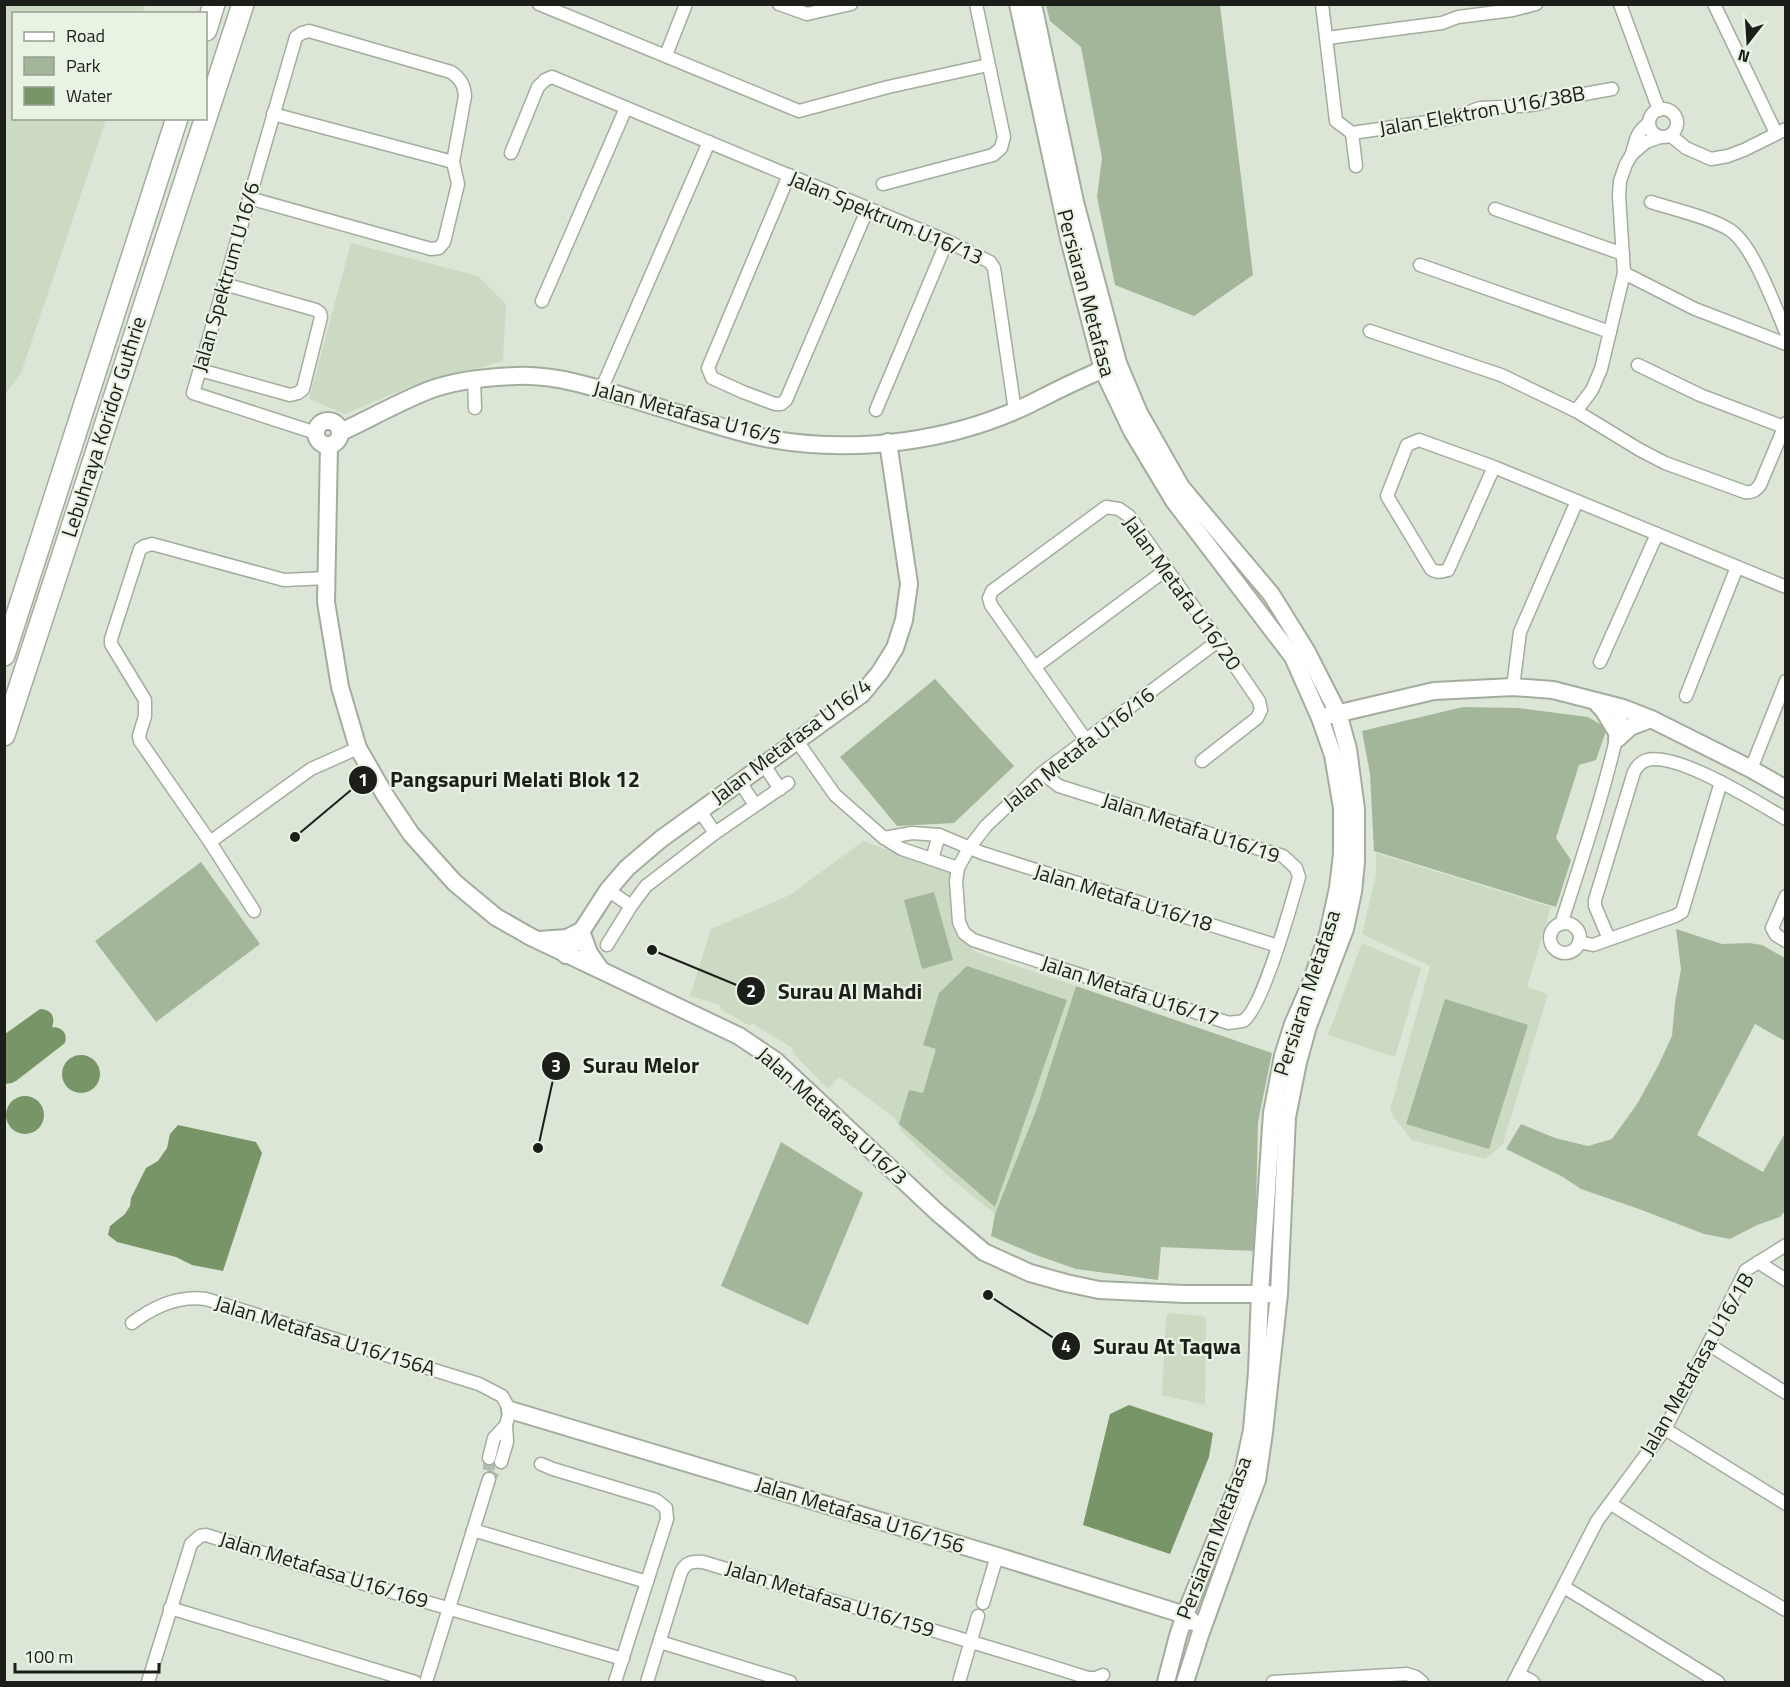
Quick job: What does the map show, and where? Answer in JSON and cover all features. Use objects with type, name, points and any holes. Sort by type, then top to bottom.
[{"type":"highway","points":[[207,27],[214,4]]},
{"type":"highway","name":"Lebuhraya Koridor Guthrie","points":[[207,114],[243,4]]},
{"type":"highway","name":"Lebuhraya Koridor Guthrie","points":[[4,655],[176,120]]},
{"type":"highway","name":"Lebuhraya Koridor Guthrie","points":[[4,735],[205,120]]},
{"type":"street","points":[[539,4],[800,111],[888,87],[988,65]]},
{"type":"street","points":[[666,55],[686,4]]},
{"type":"street","points":[[779,4],[807,14],[851,4]]},
{"type":"street","points":[[883,184],[993,155],[1001,148],[1004,137],[976,4]]},
{"type":"street","name":"Persiaran Metafasa","points":[[1018,4],[1069,239],[1103,370],[1132,431],[1174,501],[1293,657],[1320,718],[1333,756],[1342,808],[1341,866],[1328,934],[1311,983],[1293,1024],[1283,1056],[1272,1113],[1252,1430],[1243,1472],[1185,1615],[1166,1683]]},
{"type":"street","name":"Persiaran Metafasa","points":[[1033,4],[1075,202],[1118,363],[1139,413],[1181,487],[1271,594],[1307,652],[1338,713],[1348,749],[1356,809],[1356,862],[1353,892],[1345,929],[1308,1026],[1287,1117],[1279,1294],[1257,1480],[1209,1609],[1185,1683]]},
{"type":"street","points":[[1323,4],[1336,121],[1352,133],[1356,166]]},
{"type":"street","points":[[1327,38],[1442,23],[1458,17],[1513,10],[1536,4]]},
{"type":"street","points":[[1620,4],[1659,110]]},
{"type":"street","points":[[1632,154],[1646,142],[1665,136],[1676,129],[1676,120],[1672,112],[1663,109],[1652,115],[1649,127],[1653,134],[1665,136],[1711,159],[1744,150],[1780,131],[1714,4]]},
{"type":"street","name":"Jalan Spektrum U16/6","points":[[316,433],[193,393],[296,37],[309,31],[452,72],[459,77],[464,86],[465,96],[453,162]]},
{"type":"street","name":"Jalan Spektrum U16/13","points":[[511,153],[538,87],[552,77],[868,208],[990,262],[994,268],[1015,411]]},
{"type":"street","name":"Jalan Elektron U16/38B","points":[[1352,133],[1462,117],[1478,109],[1540,104],[1561,96],[1568,97],[1612,89]]},
{"type":"street","points":[[542,301],[626,108]]},
{"type":"street","points":[[249,198],[431,249],[438,248],[444,242],[458,184],[453,162],[273,114]]},
{"type":"street","points":[[1576,411],[1592,390],[1602,369],[1624,273],[1620,182],[1636,138],[1640,130],[1649,123]]},
{"type":"street","points":[[601,390],[709,142]]},
{"type":"street","points":[[789,175],[708,368],[712,378],[744,392],[775,404],[781,404],[786,400],[868,208]]},
{"type":"street","points":[[1651,202],[1721,225],[1741,239],[1754,262],[1785,332]]},
{"type":"street","points":[[1495,209],[1623,254]]},
{"type":"street","points":[[876,410],[948,242]]},
{"type":"street","points":[[1420,265],[1610,332]]},
{"type":"street","points":[[1624,273],[1695,309],[1785,344]]},
{"type":"street","points":[[200,370],[290,395],[303,390],[313,354],[320,313],[224,284]]},
{"type":"street","points":[[1370,331],[1502,375],[1576,411],[1665,463],[1745,492],[1755,490],[1760,485],[1785,425],[1700,395],[1638,365]]},
{"type":"street","points":[[1095,342],[1088,366],[1081,379],[1099,382],[1111,388]]},
{"type":"street","points":[[1103,370],[1110,362],[1113,344]]},
{"type":"street","name":"Jalan Metafasa U16/5","points":[[341,432],[428,390],[474,380],[517,376],[556,379],[601,390],[771,439],[847,446],[952,434],[1015,411],[1103,370]]},
{"type":"street","points":[[474,380],[475,408]]},
{"type":"street","points":[[328,420],[337,424],[341,432],[337,441],[328,445],[320,441],[316,433],[320,424],[328,420]]},
{"type":"street","points":[[1494,467],[1448,570],[1440,572],[1431,569],[1387,496],[1407,445],[1419,440],[1494,467],[1785,587]]},
{"type":"street","name":"Jalan Metafasa U16/4","points":[[566,955],[608,890],[627,868],[661,839],[862,694],[880,672],[894,648],[904,620],[909,584],[888,442]]},
{"type":"street","name":"Jalan Metafasa U16/3","points":[[328,445],[326,602],[340,687],[358,748],[385,795],[411,834],[455,883],[496,917],[535,939],[739,1036],[776,1061],[938,1213],[984,1252],[1030,1273],[1099,1290],[1184,1294],[1279,1294]]},
{"type":"street","points":[[1513,687],[1520,633],[1577,501]]},
{"type":"street","name":"Jalan Metafa U16/20","points":[[1086,740],[991,605],[989,598],[992,591],[1106,507],[1119,509],[1129,516],[1259,701],[1261,710],[1257,718],[1202,761]]},
{"type":"street","points":[[1600,662],[1657,534]]},
{"type":"street","points":[[254,911],[210,842],[140,741],[146,704],[111,644],[111,639],[141,549],[152,544],[284,580],[327,578]]},
{"type":"street","points":[[1686,696],[1737,567]]},
{"type":"street","points":[[1035,667],[1167,569]]},
{"type":"street","name":"Jalan Metafa U16/16","points":[[973,940],[964,933],[959,922],[956,881],[958,868],[969,848],[986,826],[1042,773],[1218,641]]},
{"type":"street","points":[[1751,769],[1785,681]]},
{"type":"street","points":[[1320,718],[1434,691],[1513,687],[1553,690],[1623,708],[1651,719],[1751,769],[1785,789]]},
{"type":"street","points":[[1595,701],[1604,711],[1617,737]]},
{"type":"street","points":[[1562,924],[1617,737],[1623,708]]},
{"type":"street","points":[[1617,737],[1630,727],[1651,719]]},
{"type":"street","points":[[797,741],[835,795],[884,838],[902,849],[958,868]]},
{"type":"street","points":[[210,842],[311,769],[358,748]]},
{"type":"street","points":[[1609,939],[1595,906],[1595,900],[1634,772],[1643,761],[1660,760],[1696,770],[1785,819]]},
{"type":"street","name":"Jalan Metafasa U16/4","points":[[607,945],[646,886],[715,833],[784,786],[764,765]]},
{"type":"street","name":"Jalan Metafa U16/19","points":[[1042,773],[1059,786],[1283,856],[1296,868],[1299,877],[1278,946]]},
{"type":"street","points":[[740,782],[755,805]]},
{"type":"street","points":[[1579,942],[1593,945],[1682,912],[1721,782]]},
{"type":"street","points":[[700,811],[715,833]]},
{"type":"street","points":[[884,838],[912,833],[939,835],[932,859]]},
{"type":"street","name":"Jalan Metafa U16/18","points":[[939,835],[969,848],[1278,946]]},
{"type":"street","points":[[608,890],[631,906]]},
{"type":"street","points":[[1785,896],[1772,928],[1776,935],[1785,941]]},
{"type":"street","points":[[1562,924],[1570,924],[1577,929],[1579,942],[1575,949],[1567,952],[1558,951],[1552,945],[1551,936],[1554,928],[1562,924]]},
{"type":"street","points":[[535,939],[567,938],[581,931],[589,953],[603,972]]},
{"type":"street","name":"Jalan Metafa U16/17","points":[[973,940],[1229,1023],[1242,1021],[1252,1011],[1278,946]]},
{"type":"street","name":"Jalan Metafasa U16/1B","points":[[1516,1678],[1598,1521],[1665,1429],[1746,1270],[1785,1245]]},
{"type":"street","points":[[1758,1262],[1785,1280]]},
{"type":"street","name":"Jalan Metafasa U16/156A","points":[[132,1323],[144,1314],[176,1301],[206,1299],[479,1384],[502,1396],[508,1418]]},
{"type":"street","points":[[1708,1344],[1785,1393]]},
{"type":"street","points":[[495,1460],[507,1442],[508,1418]]},
{"type":"street","name":"Jalan Metafasa U16/156","points":[[508,1418],[997,1556],[1185,1615]]},
{"type":"street","points":[[1665,1429],[1785,1504]]},
{"type":"street","points":[[541,1464],[657,1500],[666,1508],[667,1519],[615,1683]]},
{"type":"street","points":[[426,1683],[489,1479]]},
{"type":"street","points":[[1611,1504],[1785,1610]]},
{"type":"street","points":[[473,1530],[647,1582]]},
{"type":"street","name":"Jalan Metafasa U16/169","points":[[170,1608],[191,1544],[200,1536],[214,1537],[327,1573],[623,1659]]},
{"type":"street","points":[[983,1603],[997,1556]]},
{"type":"street","name":"Jalan Metafasa U16/159","points":[[660,1642],[681,1572],[688,1563],[703,1562],[1088,1678],[1102,1675]]},
{"type":"street","points":[[1564,1587],[1719,1683]]},
{"type":"street","points":[[148,1683],[170,1608],[415,1683]]},
{"type":"street","points":[[1185,1615],[1198,1615],[1209,1609]]},
{"type":"street","points":[[1185,1615],[1194,1623],[1200,1635]]},
{"type":"street","points":[[959,1683],[978,1616]]},
{"type":"street","points":[[647,1683],[660,1642],[790,1683]]},
{"type":"street","points":[[1273,1683],[1407,1674],[1416,1677],[1422,1683]]},
{"type":"street","points":[[1516,1678],[1533,1683]]},
{"type":"shaded area","points":[[5,4],[145,5],[142,12],[12,12],[12,120],[106,120],[21,373],[5,394]]},
{"type":"shaded area","points":[[351,243],[478,276],[506,304],[503,361],[409,387],[345,414],[309,399]]},
{"type":"shaded area","points":[[863,841],[951,872],[950,907],[953,924],[960,939],[978,953],[1076,986],[1037,1108],[995,1214],[949,1177],[902,1132],[895,1118],[839,1077],[828,1089],[793,1053],[792,1048],[752,1023],[750,1026],[720,1009],[721,1005],[690,996],[711,929],[790,895]]},
{"type":"shaded area","points":[[1376,853],[1551,907],[1527,987],[1548,994],[1503,1144],[1485,1159],[1412,1140],[1390,1110],[1430,966],[1362,934],[1376,875]]},
{"type":"shaded area","points":[[1362,943],[1421,968],[1395,1057],[1328,1035]]},
{"type":"shaded area","points":[[1170,1313],[1203,1316],[1206,1319],[1205,1405],[1162,1395],[1166,1317]]},
{"type":"green space","points":[[1046,5],[1220,5],[1253,275],[1194,316],[1115,285],[1097,197],[1102,158],[1081,47],[1050,21]]},
{"type":"green space","points":[[935,679],[1014,766],[954,823],[897,826],[840,757]]},
{"type":"green space","points":[[1463,707],[1519,708],[1588,717],[1607,728],[1596,760],[1579,765],[1556,838],[1571,860],[1556,907],[1374,851],[1370,774],[1362,731]]},
{"type":"green space","points":[[201,862],[260,944],[156,1022],[95,941]]},
{"type":"green space","points":[[934,892],[953,960],[922,969],[904,900]]},
{"type":"green space","points":[[1676,929],[1722,944],[1762,945],[1785,958],[1785,1041],[1755,1024],[1697,1135],[1763,1172],[1785,1133],[1785,1211],[1780,1217],[1757,1225],[1730,1239],[1704,1234],[1581,1189],[1563,1177],[1506,1149],[1521,1124],[1555,1138],[1588,1146],[1612,1139],[1637,1104],[1672,1036],[1681,969]]},
{"type":"green space","points":[[967,966],[1067,1000],[995,1207],[899,1124],[909,1090],[923,1093],[936,1049],[923,1045],[939,993]]},
{"type":"green space","points":[[1076,986],[1272,1053],[1258,1122],[1255,1251],[1161,1247],[1158,1280],[1076,1269],[991,1236],[995,1214],[1037,1108]]},
{"type":"green space","points":[[1445,999],[1528,1025],[1489,1149],[1406,1124]]},
{"type":"green space","points":[[781,1142],[863,1193],[808,1325],[721,1286]]},
{"type":"water","points":[[40,1009],[52,1014],[52,1027],[63,1031],[66,1036],[65,1043],[16,1081],[5,1084],[5,1034]]},
{"type":"water","points":[[81,1055],[94,1061],[100,1074],[94,1087],[81,1093],[68,1087],[62,1074],[68,1061]]},
{"type":"water","points":[[25,1096],[38,1102],[44,1115],[38,1128],[25,1134],[12,1128],[6,1115],[12,1102]]},
{"type":"water","points":[[178,1125],[256,1142],[262,1153],[223,1271],[192,1265],[176,1257],[117,1242],[108,1235],[110,1226],[125,1214],[130,1206],[131,1198],[146,1168],[158,1161],[167,1148],[170,1134]]},
{"type":"water","points":[[1129,1405],[1213,1433],[1209,1457],[1170,1554],[1083,1525],[1110,1414]]},
{"type":"tunnel","points":[[489,1458],[489,1479],[501,1462]]},
{"type":"place","name":"Pangsapuri Melati Blok 12","points":[[295,837]]},
{"type":"place","name":"Surau Al Mahdi","points":[[652,950]]},
{"type":"place","name":"Surau Melor","points":[[538,1148]]},
{"type":"place","name":"Surau At Taqwa","points":[[988,1295]]}]
